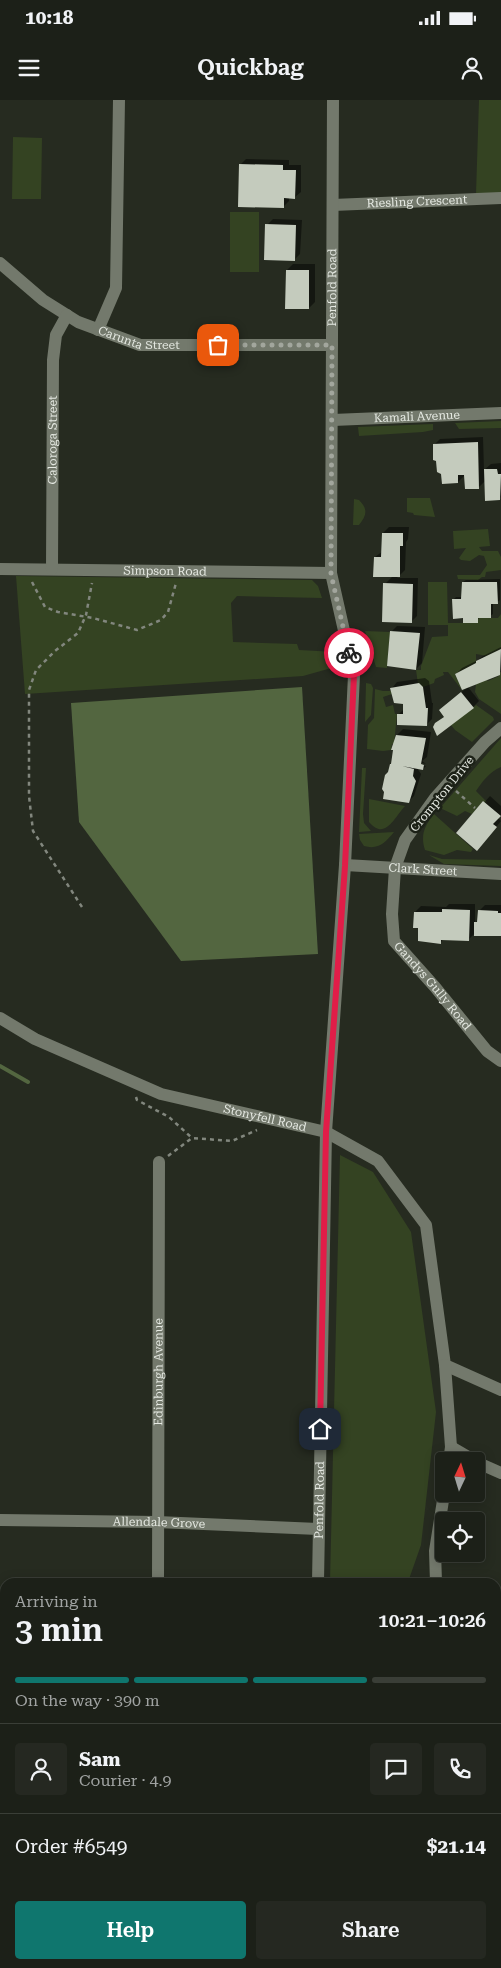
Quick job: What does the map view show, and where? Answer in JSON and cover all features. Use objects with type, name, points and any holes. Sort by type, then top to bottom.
[{"type":"street","points":[[98,330],[116,288],[119,100]]},
{"type":"street","name":"Penfold Road","points":[[318,1578],[326,1132],[345,866],[354,675],[331,574],[334,100]]},
{"type":"street","name":"Riesling Crescent","points":[[332,205],[501,198]]},
{"type":"street","name":"Carunta Street","points":[[0,263],[43,300],[78,322],[140,345],[332,345]]},
{"type":"street","name":"Caloroga Street","points":[[52,569],[54,360],[56,335],[67,315]]},
{"type":"street","name":"Kamali Avenue","points":[[333,420],[501,413]]},
{"type":"street","name":"Simpson Road","points":[[0,569],[331,574]]},
{"type":"street","name":"Crompton Drive","points":[[395,868],[405,840],[435,798],[485,742],[501,728]]},
{"type":"street","name":"Clark Street","points":[[345,866],[501,874]]},
{"type":"street","name":"Gandys Gully Road","points":[[395,868],[392,914],[394,941],[435,987],[487,1051],[501,1061]]},
{"type":"street","name":"Stonyfell Road","points":[[0,1018],[35,1039],[161,1094],[326,1132],[378,1160],[426,1225],[445,1365],[450,1452]]},
{"type":"street","name":"Edinburgh Avenue","points":[[158,1578],[159,1162]]},
{"type":"street","points":[[445,1365],[501,1390]]},
{"type":"street","points":[[451,1447],[459,1452]]},
{"type":"street","points":[[485,1466],[501,1473]]},
{"type":"street","points":[[436,1578],[435,1551],[443,1502]]},
{"type":"street","name":"Allendale Grove","points":[[0,1520],[157,1522],[318,1529]]},
{"type":"path","points":[[30,576],[45,607],[58,612],[136,630],[161,620],[168,612],[176,586],[176,578]]},
{"type":"path","points":[[82,907],[33,831],[29,796],[29,690],[36,670],[53,653],[78,633],[90,598],[92,577]]},
{"type":"path","points":[[449,783],[461,798],[476,808]]},
{"type":"path","points":[[130,1081],[137,1100],[169,1117],[192,1138],[232,1141],[277,1121]]},
{"type":"path","points":[[159,1162],[192,1138]]},
{"type":"shaded area","points":[[479,100],[501,100],[501,193],[476,194]]},
{"type":"shaded area","points":[[13,137],[42,138],[41,199],[12,199]]},
{"type":"shaded area","points":[[230,212],[259,212],[259,272],[230,272]]},
{"type":"shaded area","points":[[501,421],[501,428],[459,429],[455,423]]},
{"type":"shaded area","points":[[433,424],[433,430],[423,432],[359,436],[358,427]]},
{"type":"shaded area","points":[[407,498],[430,498],[435,517],[414,515],[407,512]]},
{"type":"shaded area","points":[[354,499],[359,500],[365,509],[364,518],[359,525],[353,525]]},
{"type":"shaded area","points":[[488,529],[490,546],[479,547],[482,551],[498,551],[501,557],[501,570],[486,572],[485,577],[478,580],[458,579],[457,575],[480,575],[487,565],[484,556],[479,555],[470,561],[459,558],[466,548],[454,549],[453,531]]},
{"type":"shaded area","points":[[16,576],[312,580],[318,586],[322,598],[237,596],[231,603],[233,642],[297,644],[299,650],[336,652],[335,667],[303,676],[25,694]]},
{"type":"shaded area","points":[[428,582],[447,582],[448,623],[477,623],[478,618],[498,618],[501,614],[501,649],[487,656],[476,654],[476,663],[455,674],[462,690],[448,672],[443,672],[444,675],[435,679],[434,683],[423,687],[418,684],[416,670],[421,670],[432,637],[448,636],[448,625],[428,625]]},
{"type":"shaded area","points":[[365,631],[390,632],[387,668],[376,667]]},
{"type":"shaded area","points":[[501,672],[501,714],[479,699],[475,692],[476,684],[499,676]]},
{"type":"shaded area","points":[[366,683],[371,684],[373,688],[371,715],[365,722]]},
{"type":"shaded area","points":[[302,687],[318,954],[181,961],[79,822],[71,703]]},
{"type":"shaded area","points":[[375,689],[391,691],[392,694],[383,697],[386,707],[393,705],[395,714],[397,714],[394,744],[392,744],[391,750],[367,749],[368,725],[374,718]]},
{"type":"shaded area","points":[[476,705],[493,717],[494,720],[472,742],[451,725]]},
{"type":"shaded area","points":[[501,738],[501,767],[490,774],[476,791],[487,802],[483,801],[472,814],[465,811],[457,816],[440,808]]},
{"type":"shaded area","points":[[362,768],[366,768],[364,823],[371,831],[359,832]]},
{"type":"shaded area","points":[[369,799],[405,806],[389,826],[380,829],[369,822]]},
{"type":"shaded area","points":[[434,814],[473,849],[471,852],[457,850],[444,855],[425,850],[424,830]]},
{"type":"shaded area","points":[[394,832],[384,842],[373,847],[364,846],[359,834]]},
{"type":"shaded area","points":[[429,855],[442,859],[501,860],[501,866],[444,864]]},
{"type":"shaded area","points":[[340,1155],[373,1172],[411,1232],[436,1412],[421,1545],[409,1578],[330,1578]]},
{"type":"building","points":[[239,164],[283,165],[283,170],[296,170],[295,199],[284,198],[284,208],[238,207]]},
{"type":"building","points":[[265,224],[296,225],[295,261],[264,260]]},
{"type":"building","points":[[286,270],[309,270],[309,309],[285,309]]},
{"type":"building","points":[[478,442],[479,489],[465,489],[464,475],[458,475],[458,483],[442,484],[441,474],[437,472],[436,461],[433,460],[433,444]]},
{"type":"building","points":[[484,469],[497,469],[498,474],[501,474],[500,500],[485,501]]},
{"type":"building","points":[[382,533],[403,533],[403,546],[400,546],[400,577],[373,577],[374,557],[381,557]]},
{"type":"building","points":[[462,582],[497,582],[498,604],[491,604],[491,618],[478,618],[478,623],[463,623],[463,618],[453,619],[452,599],[461,599]]},
{"type":"building","points":[[383,583],[413,584],[412,623],[382,622]]},
{"type":"building","points":[[390,631],[420,633],[416,670],[387,666]]},
{"type":"building","points":[[501,649],[500,675],[462,690],[455,674]]},
{"type":"building","points":[[419,683],[423,687],[426,708],[428,708],[427,726],[397,725],[397,714],[403,714],[403,704],[394,703],[390,688]]},
{"type":"building","points":[[461,692],[474,708],[437,736],[433,727],[435,723],[444,717],[439,710]]},
{"type":"building","points":[[396,735],[426,738],[421,764],[424,765],[423,770],[402,766],[414,769],[413,776],[416,781],[409,803],[383,799],[384,792],[382,789],[385,775],[391,764],[393,750],[391,750]]},
{"type":"building","points":[[483,801],[501,816],[493,824],[497,827],[477,851],[456,833]]},
{"type":"building","points":[[442,909],[470,910],[469,941],[441,940],[441,944],[418,941],[418,928],[413,928],[414,912],[442,912]]},
{"type":"building","points":[[478,910],[498,911],[498,913],[501,913],[501,936],[474,936],[474,922],[477,922]]},
{"type":"waterway","points":[[0,1066],[28,1082]]},
{"type":"way so far","points":[[218,345],[332,345],[331,574],[349,653]]},
{"type":"route","points":[[320,1429],[326,1132],[345,866],[354,675],[349,653]]}]
